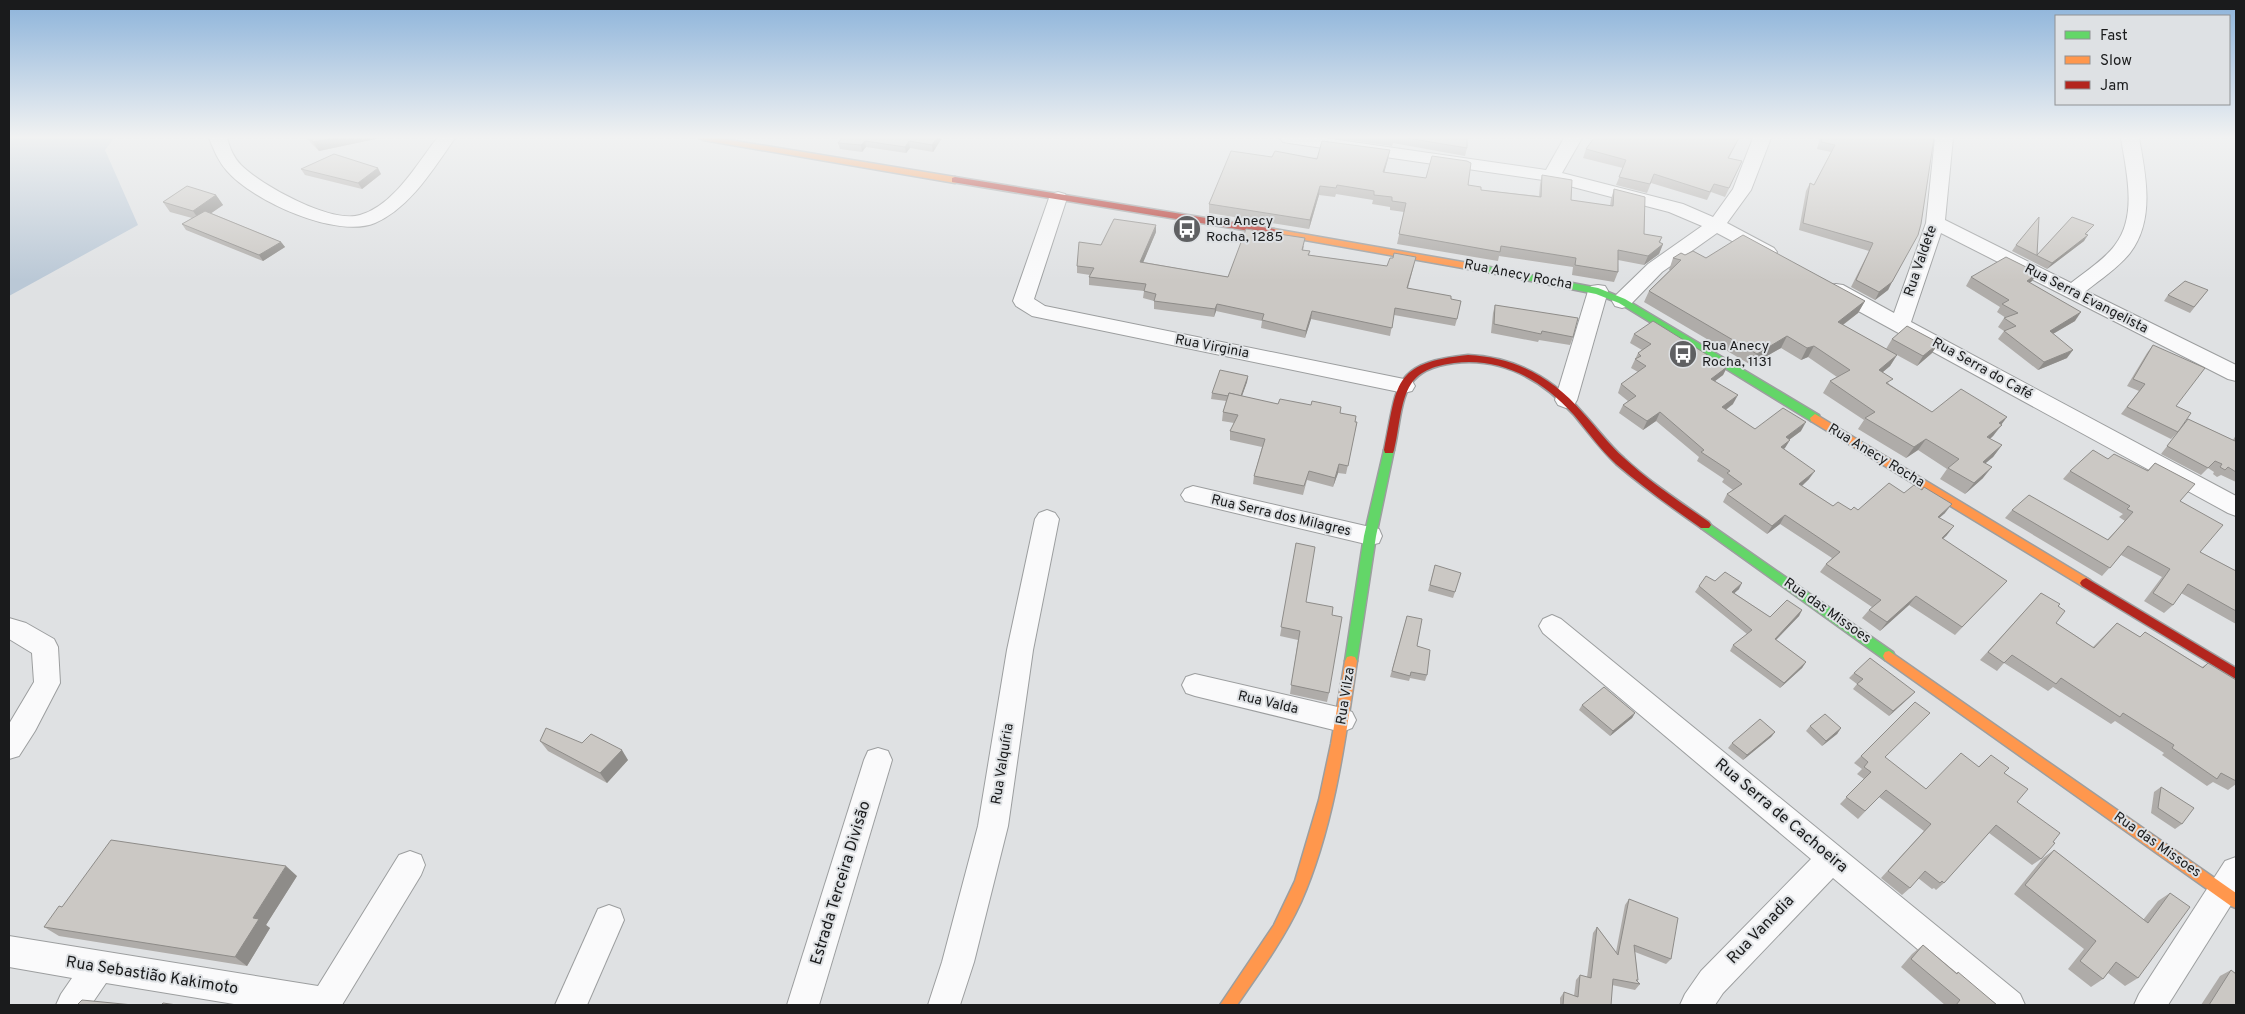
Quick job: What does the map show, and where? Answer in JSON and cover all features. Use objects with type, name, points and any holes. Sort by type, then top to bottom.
[{"type":"street","points":[[255,185],[266,194],[300,209],[338,220],[366,220],[387,208],[409,185]]},
{"type":"street","name":"Rua Anecy Rocha","points":[[983,185],[1400,253],[1598,291],[1622,301],[2236,674]]},
{"type":"street","points":[[1587,185],[1676,208],[1716,225],[1783,261]]},
{"type":"street","points":[[1622,301],[1655,268],[1716,225],[1744,185]]},
{"type":"street","name":"Rua Valdete","points":[[1900,324],[1935,223],[1939,185]]},
{"type":"street","points":[[2072,292],[2126,245],[2135,224],[2136,185]]},
{"type":"street","name":"Rua Virginia","points":[[1058,198],[1023,301],[1039,311],[1410,378]]},
{"type":"street","name":"Rua Serra Evangelista","points":[[1935,223],[2236,374]]},
{"type":"street","name":"Rua Serra do Café","points":[[1816,279],[2236,507]]},
{"type":"street","points":[[1566,400],[1598,291]]},
{"type":"street","name":"Rua das Missoes","points":[[1410,378],[1450,360],[1466,357],[1487,357],[1505,362],[1532,375],[1566,400],[1605,446],[1669,500],[2232,888]]},
{"type":"street","name":"Rua Vilza","points":[[1228,1005],[1274,939],[1302,882],[1323,815],[1342,720],[1370,536],[1410,378]]},
{"type":"street","name":"Rua Serra dos Milagres","points":[[1193,495],[1370,536]]},
{"type":"street","name":"Rua Valquíria","points":[[944,1005],[958,962],[994,826],[1020,650],[1047,519]]},
{"type":"street","name":"Rua Serra de Cachoeira","points":[[1552,626],[2009,1005]]},
{"type":"street","points":[[9,629],[45,647],[47,683],[25,723],[9,747]]},
{"type":"street","name":"Rua Valda","points":[[1195,686],[1342,720]]},
{"type":"street","name":"Estrada Terceira Divisão","points":[[803,1005],[878,760]]},
{"type":"street","name":"Rua Vanadia","points":[[1696,1005],[1712,982],[1831,859]]},
{"type":"street","points":[[324,1004],[410,865]]},
{"type":"street","points":[[2150,1005],[2232,888]]},
{"type":"street","points":[[571,1005],[609,920]]},
{"type":"street","name":"Rua Sebastião Kakimoto","points":[[9,952],[324,1004]]},
{"type":"street","points":[[72,1005],[98,968]]},
{"type":"shaded area","points":[[9,185],[121,185],[138,225],[9,296]]},
{"type":"building","points":[[1217,185],[1337,185],[1336,188],[1320,186],[1310,220],[1209,204]]},
{"type":"building","points":[[1339,185],[1470,185],[1481,187],[1481,190],[1541,197],[1542,185],[1572,185],[1571,200],[1613,206],[1614,189],[1645,197],[1644,234],[1662,237],[1659,242],[1663,244],[1648,256],[1618,250],[1618,272],[1575,265],[1576,258],[1501,246],[1500,252],[1399,234],[1406,203],[1392,201],[1392,197],[1374,195],[1374,191]]},
{"type":"building","points":[[1689,185],[1713,185],[1710,192]]},
{"type":"building","points":[[1810,185],[1927,185],[1918,235],[1892,282],[1879,292],[1856,280],[1873,243],[1803,223]]},
{"type":"building","points":[[187,186],[216,195],[193,211],[163,202]]},
{"type":"building","points":[[205,211],[281,242],[259,255],[182,224]]},
{"type":"building","points":[[2039,217],[2037,255],[2072,217],[2094,225],[2085,234],[2088,235],[2052,263],[2016,245]]},
{"type":"building","points":[[1114,219],[1156,225],[1140,262],[1228,277],[1246,229],[1305,238],[1302,250],[1310,251],[1308,255],[1387,266],[1394,253],[1416,257],[1407,288],[1451,296],[1451,299],[1461,301],[1457,319],[1395,308],[1392,328],[1312,311],[1306,331],[1262,320],[1264,314],[1217,304],[1215,309],[1154,301],[1156,294],[1144,291],[1146,284],[1089,277],[1094,268],[1077,266],[1079,242],[1101,245]]},
{"type":"building","points":[[1743,235],[1865,301],[1838,322],[1897,355],[1879,370],[1893,379],[1886,383],[1932,412],[1961,389],[2007,417],[1999,423],[2002,425],[1987,437],[2002,445],[1983,462],[1992,467],[1974,483],[1948,468],[1959,459],[1926,439],[1914,447],[1865,418],[1875,412],[1830,381],[1850,370],[1814,346],[1807,348],[1787,336],[1757,354],[1649,291],[1681,260],[1673,258],[1681,253],[1685,255],[1693,251],[1706,258]]},
{"type":"building","points":[[2006,257],[2038,273],[2027,281],[2081,312],[2050,331],[2073,350],[2044,362],[2004,331],[2016,326],[2004,318],[2018,313],[2002,304],[2009,300],[1971,277]]},
{"type":"building","points":[[2185,281],[2208,290],[2194,307],[2168,295]]},
{"type":"building","points":[[1495,305],[1578,318],[1573,337],[1542,331],[1541,334],[1494,324]]},
{"type":"building","points":[[1653,321],[1727,367],[1711,379],[1738,395],[1722,407],[1755,429],[1783,408],[1806,422],[1786,437],[1790,440],[1781,447],[1815,471],[1799,484],[1833,506],[1838,502],[1851,510],[1854,507],[1858,510],[1889,483],[1904,493],[1914,485],[1922,490],[1924,487],[1952,504],[1938,517],[1954,526],[1942,538],[2007,581],[1962,627],[1916,596],[1887,622],[1869,610],[1881,600],[1826,564],[1840,552],[1785,515],[1772,526],[1727,494],[1742,484],[1727,473],[1730,471],[1701,452],[1704,450],[1660,412],[1647,421],[1623,405],[1636,396],[1621,384],[1646,366],[1635,359],[1641,356],[1638,353],[1651,344],[1634,334]]},
{"type":"building","points":[[1907,326],[1939,343],[1923,356],[1892,339]]},
{"type":"building","points":[[2153,345],[2205,368],[2176,406],[2191,413],[2178,432],[2127,407],[2145,384],[2133,379]]},
{"type":"building","points":[[1220,370],[1248,376],[1241,396],[1229,393],[1228,396],[1212,393]]},
{"type":"building","points":[[1229,393],[1278,404],[1280,399],[1311,405],[1312,401],[1341,407],[1340,413],[1356,416],[1355,422],[1357,422],[1348,466],[1339,464],[1335,478],[1309,471],[1304,486],[1254,476],[1265,439],[1230,431],[1238,415],[1223,412]]},
{"type":"building","points":[[2188,419],[2236,440],[2236,472],[2228,467],[2225,470],[2220,467],[2222,464],[2215,461],[2208,468],[2167,446]]},
{"type":"building","points":[[2093,450],[2108,459],[2114,454],[2148,471],[2155,463],[2195,484],[2180,501],[2223,525],[2200,552],[2236,571],[2236,611],[2188,584],[2173,605],[2153,593],[2170,569],[2128,546],[2110,568],[2012,510],[2029,495],[2108,540],[2133,512],[2127,509],[2130,506],[2070,471]]},
{"type":"building","points":[[1296,543],[1315,547],[1306,602],[1333,607],[1332,615],[1342,617],[1329,693],[1291,685],[1300,631],[1281,627]]},
{"type":"building","points":[[1435,565],[1461,573],[1455,592],[1430,585]]},
{"type":"building","points":[[1725,572],[1742,583],[1732,592],[1770,617],[1787,600],[1802,610],[1775,639],[1806,662],[1784,683],[1733,645],[1752,630],[1699,586],[1706,576],[1715,581]]},
{"type":"building","points":[[2041,593],[2060,604],[2058,606],[2065,611],[2056,623],[2094,648],[2117,623],[2140,637],[2145,632],[2203,668],[2208,663],[2236,680],[2236,781],[2221,773],[2217,779],[2172,748],[2174,745],[2123,713],[2120,717],[2061,678],[2056,684],[2012,655],[2004,663],[1988,652]]},
{"type":"building","points":[[1407,616],[1422,619],[1417,646],[1430,650],[1427,675],[1411,672],[1410,676],[1392,671]]},
{"type":"building","points":[[1870,658],[1915,692],[1893,711],[1857,684],[1863,679],[1854,673]]},
{"type":"building","points":[[1604,687],[1635,713],[1613,731],[1582,705]]},
{"type":"building","points":[[1915,702],[1930,713],[1885,757],[1926,789],[1961,753],[1979,767],[1991,755],[2009,768],[2004,773],[2028,789],[2017,802],[2060,833],[2053,842],[2055,843],[2041,859],[1996,825],[1944,883],[1942,881],[1940,883],[1925,871],[1910,888],[1888,871],[1931,824],[1886,790],[1865,811],[1846,797],[1871,772],[1864,767],[1868,762],[1861,756]]},
{"type":"building","points":[[1825,714],[1841,728],[1826,741],[1810,726]]},
{"type":"building","points":[[1760,719],[1775,732],[1747,755],[1732,743]]},
{"type":"building","points":[[546,728],[582,743],[591,734],[622,750],[600,773],[540,741]]},
{"type":"building","points":[[2161,787],[2194,808],[2182,824],[2158,808]]},
{"type":"building","points":[[111,840],[286,866],[253,918],[259,919],[235,957],[44,927],[59,906],[62,907]]},
{"type":"building","points":[[2054,850],[2148,923],[2170,893],[2190,907],[2138,978],[2116,962],[2103,979],[2080,961],[2096,941],[2025,885]]},
{"type":"building","points":[[1629,899],[1678,918],[1671,959],[1634,945],[1638,980],[1636,980],[1640,984],[1613,979],[1611,1005],[1563,1005],[1564,992],[1578,997],[1580,975],[1591,978],[1597,927],[1618,955]]},
{"type":"building","points":[[1923,945],[1997,1005],[1956,1005],[1960,1000],[1911,959]]},
{"type":"building","points":[[2231,970],[2236,974],[2236,1005],[2209,1005]]},
{"type":"building","points":[[82,1000],[133,1005],[77,1005]]},
{"type":"building","points":[[163,1003],[177,1005],[161,1005]]},
{"type":"traffic: fast","points":[[1474,267],[1598,291],[1622,301],[1815,418]]},
{"type":"traffic: fast","points":[[1351,661],[1370,536],[1389,450]]},
{"type":"traffic: fast","points":[[1705,525],[1889,656]]},
{"type":"traffic: slow","points":[[1274,232],[1474,267]]},
{"type":"traffic: slow","points":[[1815,418],[2086,583]]},
{"type":"traffic: slow","points":[[1889,656],[2236,901]]},
{"type":"traffic: slow","points":[[1228,1005],[1279,930],[1302,881],[1326,800],[1338,744],[1351,661]]},
{"type":"traffic: jam","points":[[988,185],[1274,232]]},
{"type":"traffic: jam","points":[[1389,450],[1401,395],[1407,381],[1416,372],[1433,364],[1451,360],[1468,358],[1501,362],[1532,375],[1560,395],[1620,461],[1705,525]]},
{"type":"traffic: jam","points":[[2086,583],[2236,674]]},
{"type":"place","name":"Rua Anecy Rocha, 1285","points":[[1187,229]]},
{"type":"place","name":"Rua Anecy Rocha, 1131","points":[[1683,354]]}]
